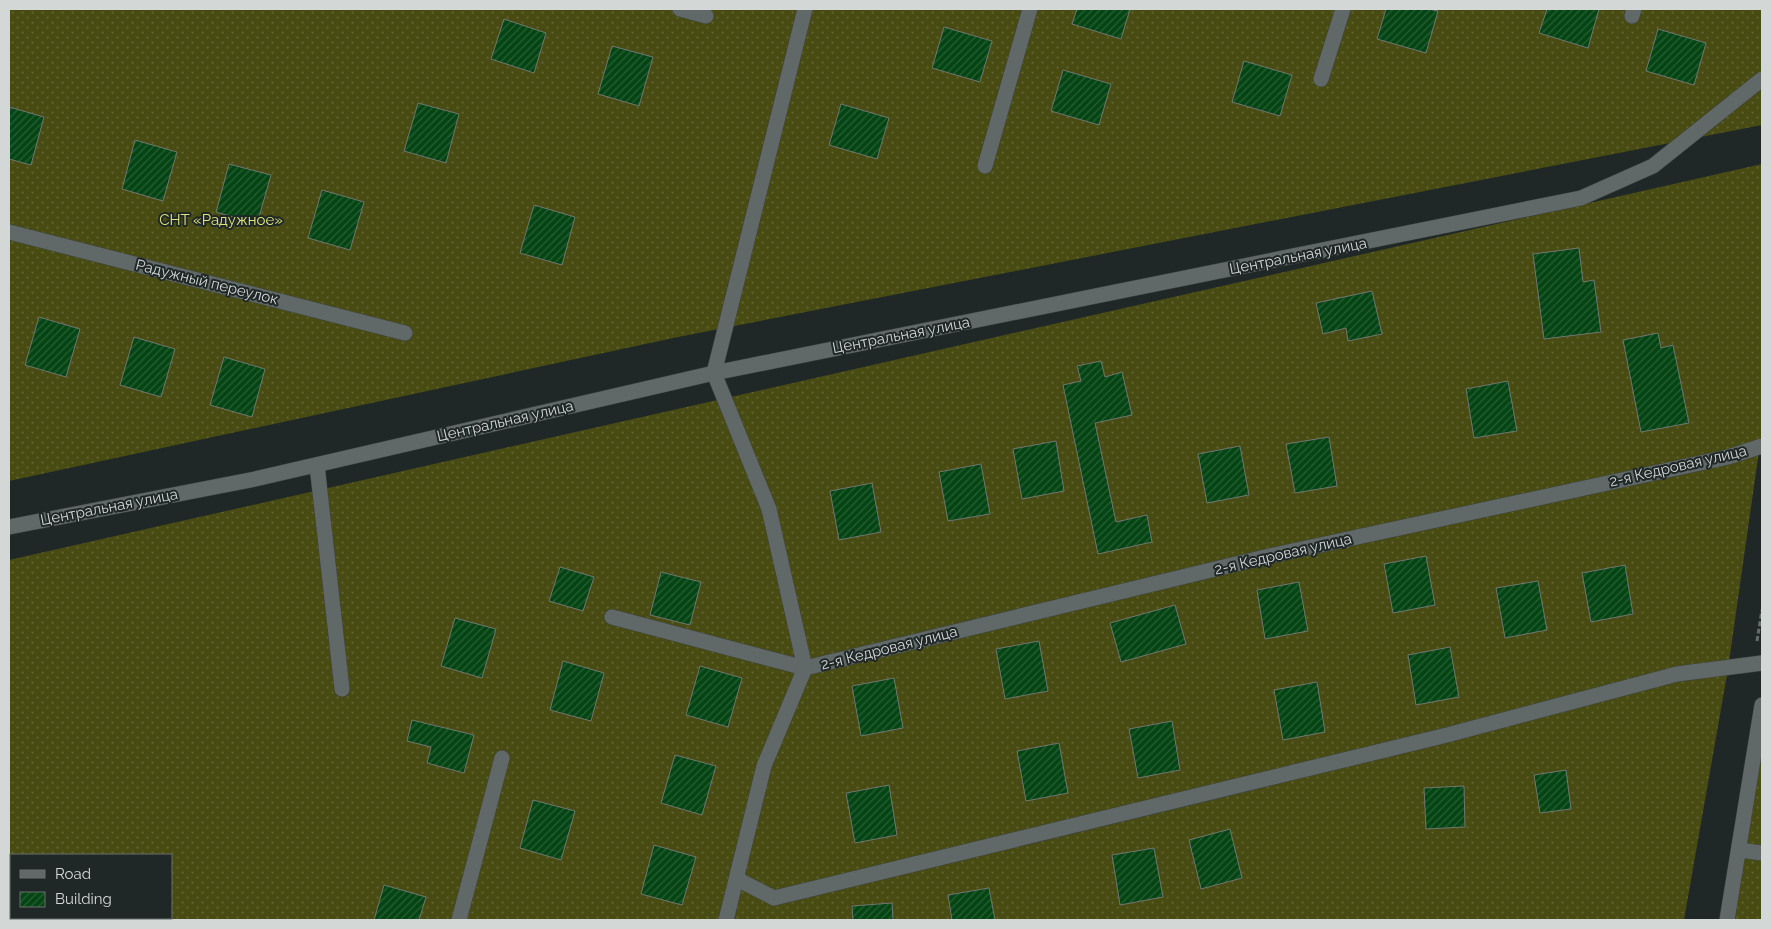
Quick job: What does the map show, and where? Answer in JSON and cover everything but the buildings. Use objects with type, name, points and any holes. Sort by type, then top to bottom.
[{"type":"street","points":[[680,9],[706,16]]},
{"type":"street","points":[[726,920],[764,766],[805,668],[769,509],[714,373],[805,9]]},
{"type":"street","points":[[985,166],[1030,9]]},
{"type":"street","points":[[1322,79],[1343,9]]},
{"type":"street","name":"Центральная улица","points":[[9,527],[255,479],[714,373],[1581,198],[1654,166],[1762,79]]},
{"type":"street","name":"Радужный переулок","points":[[9,232],[405,333]]},
{"type":"street","name":"2-я Кедровая улица","points":[[805,668],[1265,557],[1728,457],[1762,446]]},
{"type":"street","points":[[317,465],[342,690]]},
{"type":"street","points":[[612,617],[805,668]]},
{"type":"street","points":[[737,879],[774,898],[1443,736],[1677,674],[1762,663]]},
{"type":"street","points":[[1727,920],[1762,705]]},
{"type":"street","points":[[459,920],[502,758]]},
{"type":"street","points":[[1739,850],[1762,853]]},
{"type":"green space","name":"СНТ «Радужное»","points":[[9,9],[1762,9],[1762,125],[678,337],[9,481]]},
{"type":"green space","points":[[1762,164],[1762,430],[1728,669],[1684,920],[9,920],[9,560]]},
{"type":"green space","points":[[1762,708],[1762,920],[1727,920]]}]
